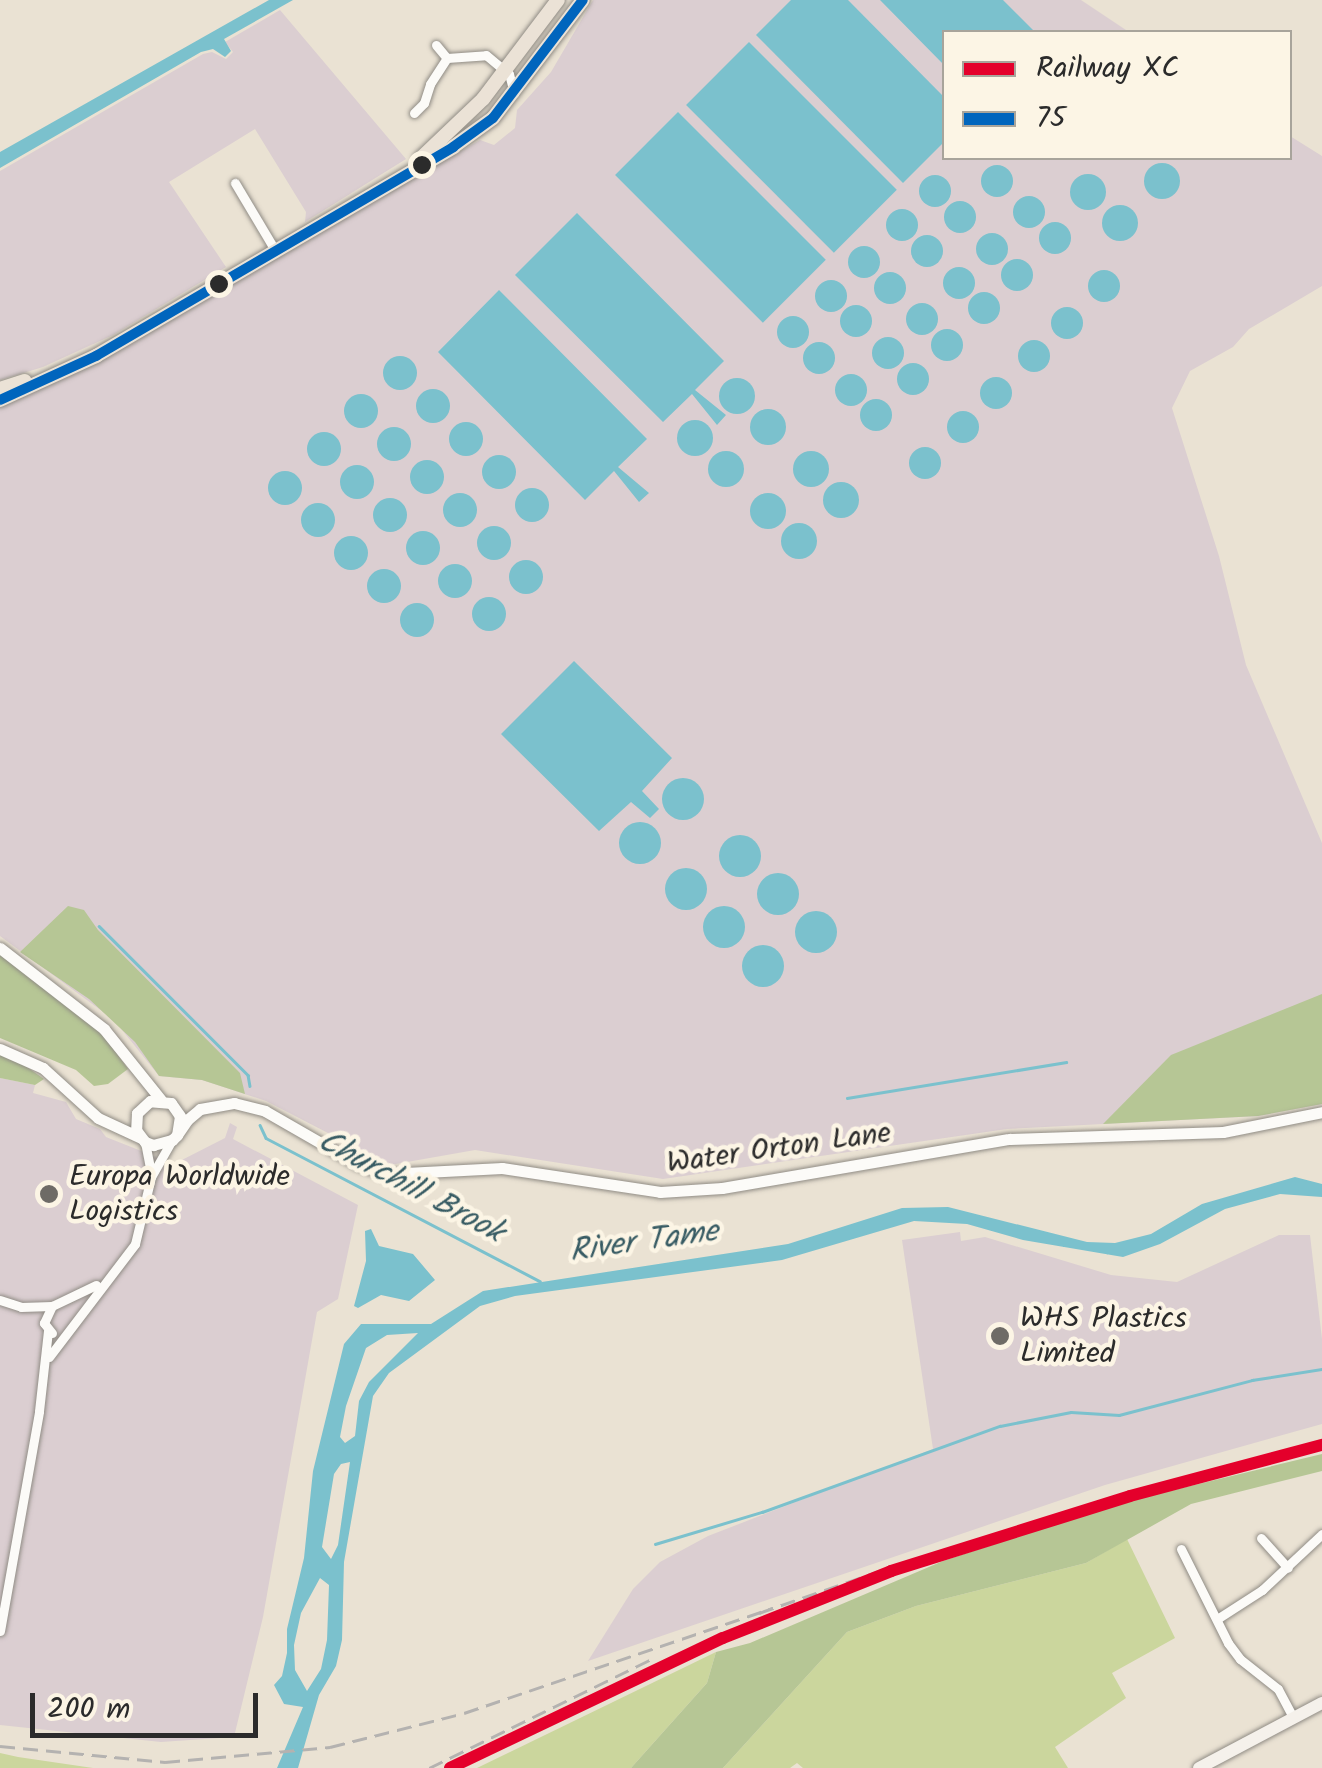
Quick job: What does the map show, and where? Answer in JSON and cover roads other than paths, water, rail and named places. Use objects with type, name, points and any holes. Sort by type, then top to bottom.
[{"type":"main road","points":[[413,167],[508,72],[558,0]]},
{"type":"main road","points":[[3,396],[96,356],[453,147],[493,118],[583,0]]},
{"type":"main road","points":[[483,99],[486,112],[493,118]]},
{"type":"main road","points":[[428,152],[474,116],[493,118]]},
{"type":"main road","points":[[1199,1768],[1322,1703]]},
{"type":"street","points":[[508,72],[536,58],[567,22]]},
{"type":"street","points":[[436,45],[446,58]]},
{"type":"street","points":[[446,58],[486,55],[508,72],[514,92]]},
{"type":"street","points":[[414,113],[424,103],[446,58]]},
{"type":"street","points":[[235,183],[275,250]]},
{"type":"street","points":[[0,948],[104,1030],[180,1116],[175,1138],[164,1144],[116,1129],[98,1118],[43,1068],[0,1049]]},
{"type":"street","points":[[137,1070],[137,1115],[151,1177]]},
{"type":"street","points":[[116,1129],[150,1101],[166,1102]]},
{"type":"street","name":"Water Orton Lane","points":[[166,1102],[200,1109],[216,1104],[252,1106],[357,1164],[386,1174],[502,1168],[660,1192],[722,1188],[1010,1139],[1223,1132],[1322,1112]]},
{"type":"street","points":[[48,1359],[134,1244],[151,1177],[175,1138],[200,1109]]},
{"type":"street","points":[[0,1631],[48,1359],[45,1316],[55,1305],[103,1282]]},
{"type":"street","points":[[0,1300],[21,1307],[55,1305],[73,1310],[76,1323]]},
{"type":"street","points":[[21,1307],[59,1336],[70,1333]]},
{"type":"street","points":[[1217,1619],[1288,1568],[1322,1534]]},
{"type":"street","points":[[1268,1541],[1288,1568]]},
{"type":"street","points":[[1314,1543],[1322,1552]]},
{"type":"street","points":[[1181,1549],[1240,1659],[1278,1689],[1292,1718]]},
{"type":"street","points":[[1187,1560],[1198,1554]]},
{"type":"water","points":[[269,0],[293,0],[224,39],[231,51],[225,57],[213,49],[201,52],[0,168],[0,152]]},
{"type":"water","points":[[791,0],[848,0],[942,95],[942,144],[903,183],[756,35]]},
{"type":"water","points":[[880,0],[1003,0],[1033,30],[942,30],[942,63]]},
{"type":"water","points":[[749,42],[897,190],[834,253],[686,105]]},
{"type":"water","points":[[678,112],[826,260],[763,323],[615,175]]},
{"type":"water","points":[[1162,163],[1175,168],[1180,181],[1175,194],[1162,199],[1149,194],[1144,181],[1149,168]]},
{"type":"water","points":[[997,165],[1008,170],[1013,181],[1008,192],[997,197],[986,192],[981,181],[986,170]]},
{"type":"water","points":[[1088,174],[1101,179],[1106,192],[1101,205],[1088,210],[1075,205],[1070,192],[1075,179]]},
{"type":"water","points":[[935,175],[946,180],[951,191],[946,202],[935,207],[924,202],[919,191],[924,180]]},
{"type":"water","points":[[1029,196],[1040,201],[1045,212],[1040,223],[1029,228],[1018,223],[1013,212],[1018,201]]},
{"type":"water","points":[[960,201],[971,206],[976,217],[971,228],[960,233],[949,228],[944,217],[949,206]]},
{"type":"water","points":[[1120,205],[1133,210],[1138,223],[1133,236],[1120,241],[1107,236],[1102,223],[1107,210]]},
{"type":"water","points":[[902,209],[913,214],[918,225],[913,236],[902,241],[891,236],[886,225],[891,214]]},
{"type":"water","points":[[577,213],[724,361],[695,390],[726,415],[717,425],[692,394],[663,422],[515,275]]},
{"type":"water","points":[[1055,222],[1066,227],[1071,238],[1066,249],[1055,254],[1044,249],[1039,238],[1044,227]]},
{"type":"water","points":[[992,233],[1003,238],[1008,249],[1003,260],[992,265],[981,260],[976,249],[981,238]]},
{"type":"water","points":[[927,235],[938,240],[943,251],[938,262],[927,267],[916,262],[911,251],[916,240]]},
{"type":"water","points":[[864,246],[875,251],[880,262],[875,273],[864,278],[853,273],[848,262],[853,251]]},
{"type":"water","points":[[1017,259],[1028,264],[1033,275],[1028,286],[1017,291],[1006,286],[1001,275],[1006,264]]},
{"type":"water","points":[[959,267],[970,272],[975,283],[970,294],[959,299],[948,294],[943,283],[948,272]]},
{"type":"water","points":[[1104,270],[1115,275],[1120,286],[1115,297],[1104,302],[1093,297],[1088,286],[1093,275]]},
{"type":"water","points":[[890,272],[901,277],[906,288],[901,299],[890,304],[879,299],[874,288],[879,277]]},
{"type":"water","points":[[831,280],[842,285],[847,296],[842,307],[831,312],[820,307],[815,296],[820,285]]},
{"type":"water","points":[[499,290],[647,439],[618,467],[649,493],[639,502],[614,471],[585,500],[438,352]]},
{"type":"water","points":[[984,292],[995,297],[1000,308],[995,319],[984,324],[973,319],[968,308],[973,297]]},
{"type":"water","points":[[922,303],[933,308],[938,319],[933,330],[922,335],[911,330],[906,319],[911,308]]},
{"type":"water","points":[[856,305],[867,310],[872,321],[867,332],[856,337],[845,332],[840,321],[845,310]]},
{"type":"water","points":[[1067,307],[1078,312],[1083,323],[1078,334],[1067,339],[1056,334],[1051,323],[1056,312]]},
{"type":"water","points":[[793,316],[804,321],[809,332],[804,343],[793,348],[782,343],[777,332],[782,321]]},
{"type":"water","points":[[947,329],[958,334],[963,345],[958,356],[947,361],[936,356],[931,345],[936,334]]},
{"type":"water","points":[[888,337],[899,342],[904,353],[899,364],[888,369],[877,364],[872,353],[877,342]]},
{"type":"water","points":[[1034,340],[1045,345],[1050,356],[1045,367],[1034,372],[1023,367],[1018,356],[1023,345]]},
{"type":"water","points":[[819,342],[830,347],[835,358],[830,369],[819,374],[808,369],[803,358],[808,347]]},
{"type":"water","points":[[400,356],[412,361],[417,373],[412,385],[400,390],[388,385],[383,373],[388,361]]},
{"type":"water","points":[[913,363],[924,368],[929,379],[924,390],[913,395],[902,390],[897,379],[902,368]]},
{"type":"water","points":[[851,374],[862,379],[867,390],[862,401],[851,406],[840,401],[835,390],[840,379]]},
{"type":"water","points":[[996,377],[1007,382],[1012,393],[1007,404],[996,409],[985,404],[980,393],[985,382]]},
{"type":"water","points":[[737,378],[750,383],[755,396],[750,409],[737,414],[724,409],[719,396],[724,383]]},
{"type":"water","points":[[433,389],[445,394],[450,406],[445,418],[433,423],[421,418],[416,406],[421,394]]},
{"type":"water","points":[[361,394],[373,399],[378,411],[373,423],[361,428],[349,423],[344,411],[349,399]]},
{"type":"water","points":[[876,399],[887,404],[892,415],[887,426],[876,431],[865,426],[860,415],[865,404]]},
{"type":"water","points":[[768,409],[781,414],[786,427],[781,440],[768,445],[755,440],[750,427],[755,414]]},
{"type":"water","points":[[963,411],[974,416],[979,427],[974,438],[963,443],[952,438],[947,427],[952,416]]},
{"type":"water","points":[[695,420],[708,425],[713,438],[708,451],[695,456],[682,451],[677,438],[682,425]]},
{"type":"water","points":[[466,422],[478,427],[483,439],[478,451],[466,456],[454,451],[449,439],[454,427]]},
{"type":"water","points":[[394,427],[406,432],[411,444],[406,456],[394,461],[382,456],[377,444],[382,432]]},
{"type":"water","points":[[324,432],[336,437],[341,449],[336,461],[324,466],[312,461],[307,449],[312,437]]},
{"type":"water","points":[[925,447],[936,452],[941,463],[936,474],[925,479],[914,474],[909,463],[914,452]]},
{"type":"water","points":[[726,451],[739,456],[744,469],[739,482],[726,487],[713,482],[708,469],[713,456]]},
{"type":"water","points":[[811,451],[824,456],[829,469],[824,482],[811,487],[798,482],[793,469],[798,456]]},
{"type":"water","points":[[499,455],[511,460],[516,472],[511,484],[499,489],[487,484],[482,472],[487,460]]},
{"type":"water","points":[[427,460],[439,465],[444,477],[439,489],[427,494],[415,489],[410,477],[415,465]]},
{"type":"water","points":[[357,465],[369,470],[374,482],[369,494],[357,499],[345,494],[340,482],[345,470]]},
{"type":"water","points":[[285,471],[297,476],[302,488],[297,500],[285,505],[273,500],[268,488],[273,476]]},
{"type":"water","points":[[841,482],[854,487],[859,500],[854,513],[841,518],[828,513],[823,500],[828,487]]},
{"type":"water","points":[[532,488],[544,493],[549,505],[544,517],[532,522],[520,517],[515,505],[520,493]]},
{"type":"water","points":[[460,493],[472,498],[477,510],[472,522],[460,527],[448,522],[443,510],[448,498]]},
{"type":"water","points":[[768,493],[781,498],[786,511],[781,524],[768,529],[755,524],[750,511],[755,498]]},
{"type":"water","points":[[390,498],[402,503],[407,515],[402,527],[390,532],[378,527],[373,515],[378,503]]},
{"type":"water","points":[[318,503],[330,508],[335,520],[330,532],[318,537],[306,532],[301,520],[306,508]]},
{"type":"water","points":[[799,523],[812,528],[817,541],[812,554],[799,559],[786,554],[781,541],[786,528]]},
{"type":"water","points":[[494,526],[506,531],[511,543],[506,555],[494,560],[482,555],[477,543],[482,531]]},
{"type":"water","points":[[423,531],[435,536],[440,548],[435,560],[423,565],[411,560],[406,548],[411,536]]},
{"type":"water","points":[[351,536],[363,541],[368,553],[363,565],[351,570],[339,565],[334,553],[339,541]]},
{"type":"water","points":[[526,560],[538,565],[543,577],[538,589],[526,594],[514,589],[509,577],[514,565]]},
{"type":"water","points":[[455,564],[467,569],[472,581],[467,593],[455,598],[443,593],[438,581],[443,569]]},
{"type":"water","points":[[384,569],[396,574],[401,586],[396,598],[384,603],[372,598],[367,586],[372,574]]},
{"type":"water","points":[[489,597],[501,602],[506,614],[501,626],[489,631],[477,626],[472,614],[477,602]]},
{"type":"water","points":[[417,603],[429,608],[434,620],[429,632],[417,637],[405,632],[400,620],[405,608]]},
{"type":"water","points":[[574,661],[672,758],[642,791],[659,809],[650,818],[631,802],[599,831],[501,734]]},
{"type":"water","points":[[683,778],[698,784],[704,799],[698,814],[683,820],[668,814],[662,799],[668,784]]},
{"type":"water","points":[[640,822],[655,828],[661,843],[655,858],[640,864],[625,858],[619,843],[625,828]]},
{"type":"water","points":[[740,835],[755,841],[761,856],[755,871],[740,877],[725,871],[719,856],[725,841]]},
{"type":"water","points":[[686,868],[701,874],[707,889],[701,904],[686,910],[671,904],[665,889],[671,874]]},
{"type":"water","points":[[778,873],[793,879],[799,894],[793,909],[778,915],[763,909],[757,894],[763,879]]},
{"type":"water","points":[[724,906],[739,912],[745,927],[739,942],[724,948],[709,942],[703,927],[709,912]]},
{"type":"water","points":[[816,911],[831,917],[837,932],[831,947],[816,953],[801,947],[795,932],[801,917]]},
{"type":"water","points":[[763,945],[778,951],[784,966],[778,981],[763,987],[748,981],[742,966],[748,951]]},
{"type":"water","points":[[1295,1177],[1322,1184],[1322,1197],[1280,1194],[1225,1209],[1160,1244],[1123,1257],[1023,1240],[967,1224],[914,1221],[782,1260],[515,1296],[480,1306],[389,1373],[373,1396],[344,1562],[342,1640],[336,1666],[319,1695],[298,1768],[277,1768],[303,1707],[284,1704],[274,1685],[282,1676],[287,1653],[287,1629],[304,1558],[313,1471],[344,1344],[361,1324],[431,1324],[483,1291],[788,1244],[902,1208],[948,1207],[1087,1242],[1115,1243],[1151,1234],[1202,1204]],"holes":[[[418,1333],[369,1382],[359,1401],[355,1436],[345,1443],[340,1437],[346,1406],[366,1348],[387,1335]],[[350,1462],[338,1545],[331,1559],[322,1547],[334,1474],[341,1464]],[[320,1578],[329,1585],[327,1640],[321,1669],[307,1691],[295,1670],[294,1645],[301,1613]]]},
{"type":"water","points":[[371,1229],[379,1246],[413,1254],[435,1280],[409,1301],[381,1295],[358,1308],[354,1306],[366,1261],[365,1231]]},
{"type":"waterway","name":"Churchill Brook","points":[[99,926],[248,1075],[250,1086]]},
{"type":"waterway","points":[[847,1098],[1066,1062]]},
{"type":"waterway","name":"Churchill Brook","points":[[260,1125],[266,1138],[540,1281]]},
{"type":"waterway","points":[[655,1544],[762,1512],[1000,1426],[1071,1412],[1119,1415],[1252,1380],[1322,1369]]},
{"type":"railway","points":[[759,1613],[890,1567]]},
{"type":"railway","points":[[0,1746],[165,1762],[330,1747],[464,1713],[773,1608]]},
{"type":"railway","points":[[429,1768],[654,1658]]},
{"type":"rail line","name":"XC","points":[[450,1768],[723,1638],[891,1571],[1130,1496],[1322,1445]]},
{"type":"place","name":"Europa Worldwide Logistics","points":[[49,1194]]},
{"type":"place","name":"WHS Plastics Limited","points":[[1000,1336]]},
{"type":"water label","name":"River Tame","points":[[644,1243]]}]
